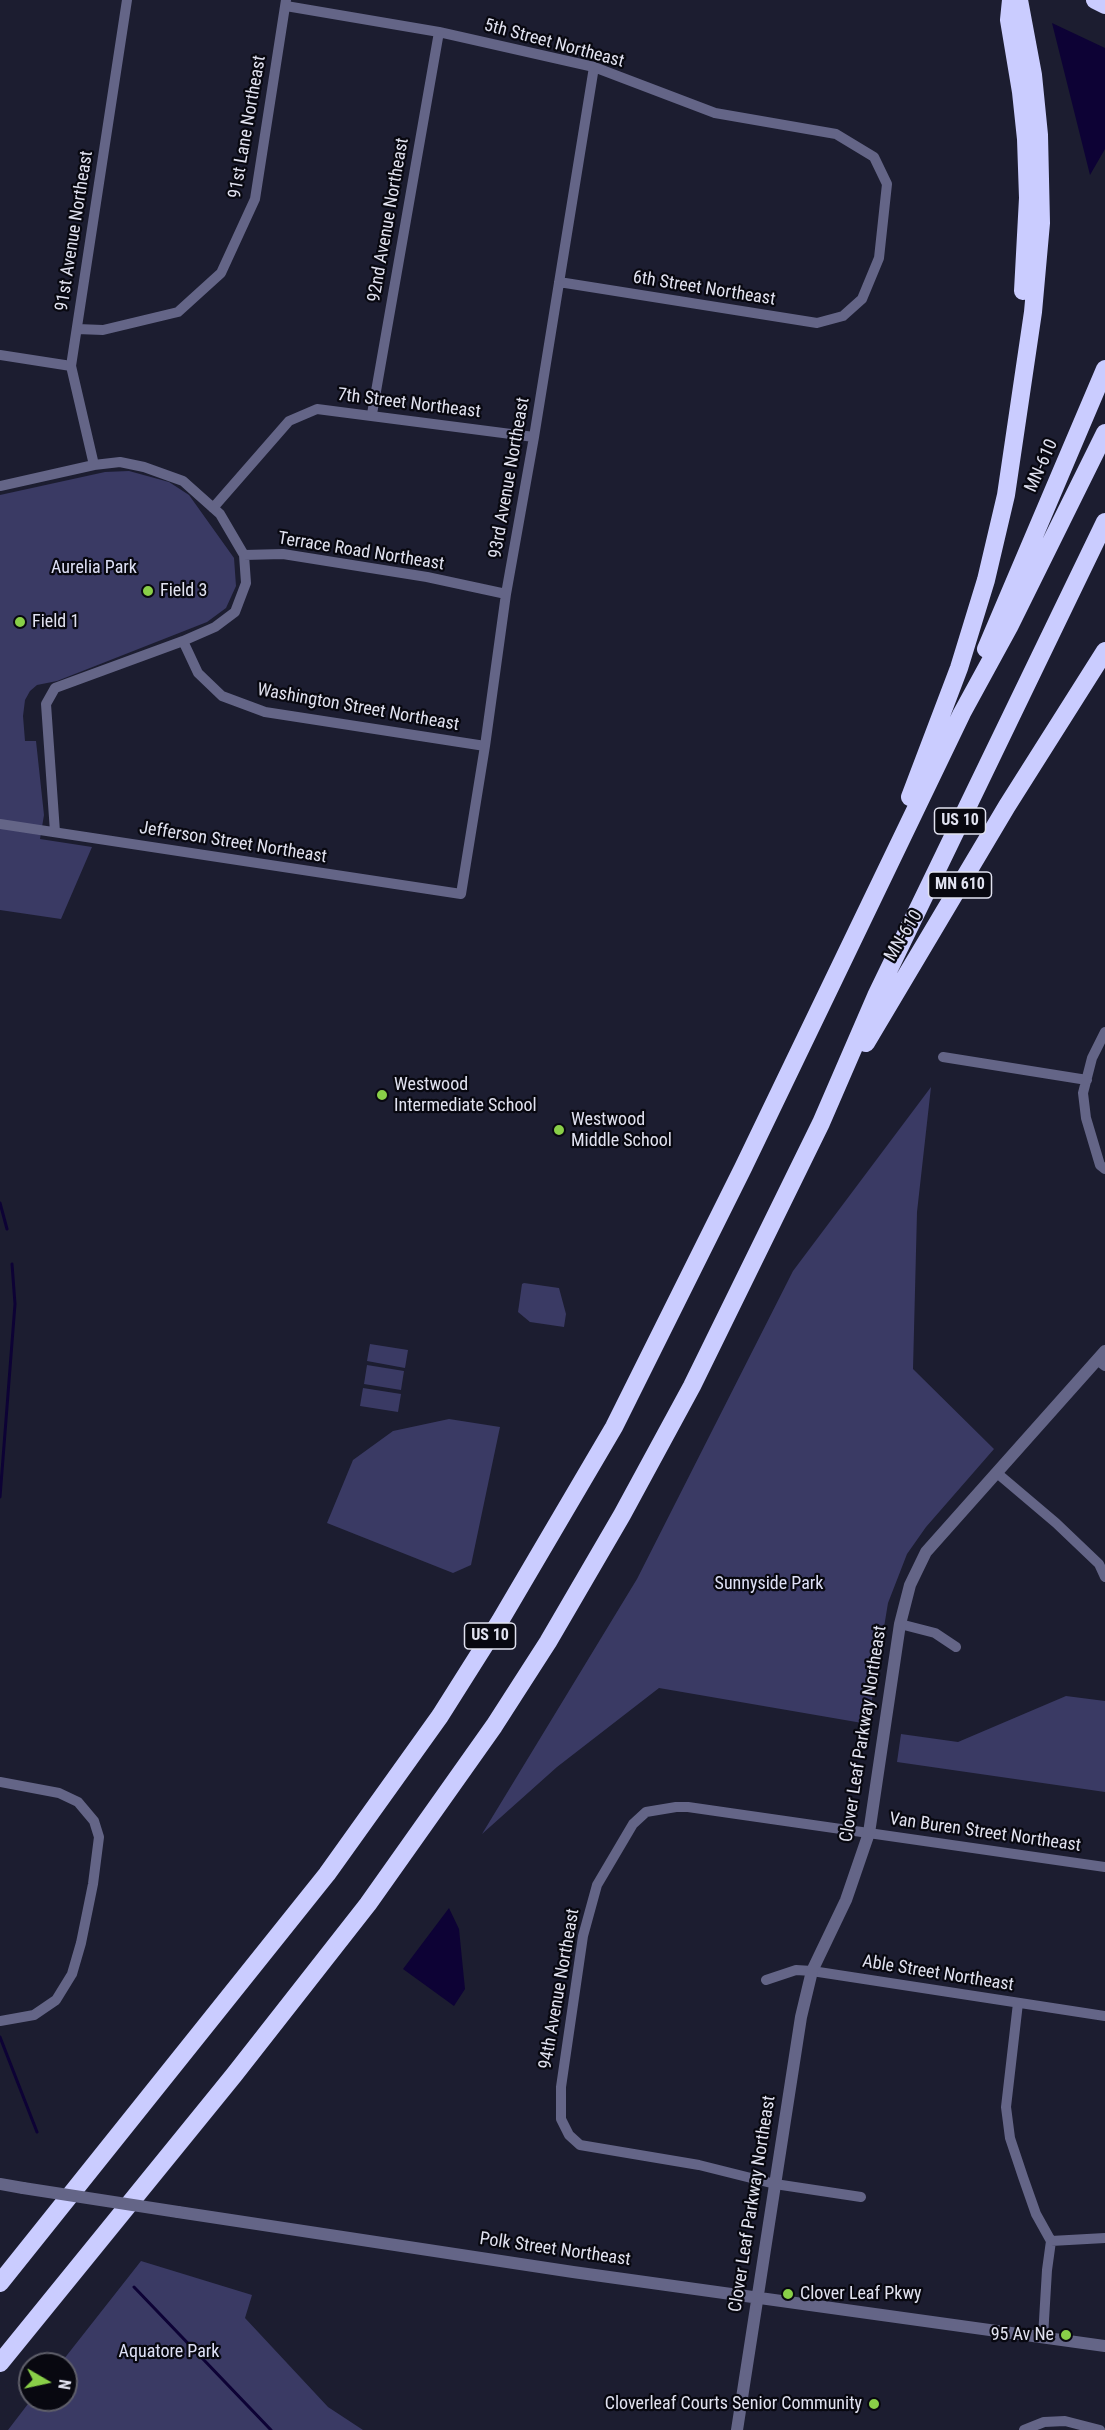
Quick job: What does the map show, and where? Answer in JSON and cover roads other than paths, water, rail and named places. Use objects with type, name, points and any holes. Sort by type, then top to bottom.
[{"type":"highway","points":[[1011,0],[1008,20],[1021,92],[1026,139],[1028,198],[1022,385]]},
{"type":"highway","points":[[864,916],[959,668],[986,580],[1006,495],[1033,312],[1041,223],[1039,135],[1033,75],[1019,0]]},
{"type":"highway","points":[[1095,0],[1105,5]]},
{"type":"highway","name":"MN-610","points":[[962,712],[991,634],[1105,369]]},
{"type":"highway","name":"US 10","points":[[0,2283],[327,1874],[446,1707],[500,1621],[614,1427],[743,1168],[962,712],[1009,627],[1105,433]]},
{"type":"highway","name":"US 10","points":[[0,2362],[226,2085],[368,1904],[494,1726],[548,1642],[692,1386],[821,1123],[876,996],[1105,522]]},
{"type":"highway","name":"MN-610","points":[[821,1123],[912,963],[1007,806],[1105,651]]},
{"type":"street","name":"91st Avenue Northeast","points":[[94,465],[71,366],[127,0]]},
{"type":"street","name":"91st Lane Northeast","points":[[77,329],[103,330],[178,312],[221,273],[255,199],[286,3]]},
{"type":"street","name":"5th Street Northeast","points":[[286,3],[439,32],[594,67],[715,113],[836,134],[874,157],[887,184],[879,258],[862,299],[843,316]]},
{"type":"street","name":"92nd Avenue Northeast","points":[[372,414],[439,32]]},
{"type":"street","name":"93rd Avenue Northeast","points":[[461,894],[506,594],[594,67]]},
{"type":"street","name":"6th Street Northeast","points":[[559,282],[817,323],[843,316]]},
{"type":"street","points":[[0,355],[71,366]]},
{"type":"street","name":"7th Street Northeast","points":[[213,508],[289,421],[317,409],[372,414],[534,437]]},
{"type":"street","points":[[0,486],[94,465],[120,462],[144,466],[183,481],[220,514],[244,555],[246,583],[235,612],[215,627],[55,688],[46,704],[55,832]]},
{"type":"street","name":"Terrace Road Northeast","points":[[244,555],[283,554],[427,577],[506,594]]},
{"type":"street","name":"Washington Street Northeast","points":[[183,641],[198,673],[222,696],[265,712],[485,746]]},
{"type":"street","name":"Jefferson Street Northeast","points":[[0,824],[461,894]]},
{"type":"street","points":[[1105,1032],[1092,1058],[1083,1093],[1086,1119],[1100,1165],[1105,1169]]},
{"type":"street","points":[[943,1057],[1087,1080]]},
{"type":"street","name":"Clover Leaf Parkway Northeast","points":[[736,2430],[801,2018],[812,1971],[846,1900],[869,1833],[900,1624],[910,1585],[926,1551],[1102,1359]]},
{"type":"street","points":[[997,1473],[1056,1523],[1099,1564],[1105,1577]]},
{"type":"street","points":[[900,1624],[935,1633],[956,1647]]},
{"type":"street","points":[[0,1782],[59,1793],[78,1803],[94,1821],[99,1837],[94,1880],[81,1943],[68,1981],[56,2000],[34,2015],[0,2021]]},
{"type":"street","name":"Van Buren Street Northeast","points":[[646,1812],[676,1807],[696,1808],[1105,1867]]},
{"type":"street","name":"94th Avenue Northeast","points":[[646,1812],[633,1824],[597,1885],[583,1936],[561,2087],[561,2119],[569,2135],[580,2145],[699,2165],[774,2184]]},
{"type":"street","name":"Able Street Northeast","points":[[766,1980],[796,1970],[812,1971],[1105,2016]]},
{"type":"street","points":[[1018,2003],[1006,2106],[1010,2138],[1036,2214],[1051,2241],[1043,2337]]},
{"type":"street","name":"Polk Street Northeast","points":[[0,2184],[573,2272],[1105,2346]]},
{"type":"street","points":[[774,2184],[861,2197]]},
{"type":"street","points":[[1051,2241],[1105,2238]]},
{"type":"street","points":[[1024,2430],[1044,2422],[1065,2421],[1100,2430]]},
{"type":"waterway","points":[[0,1203],[7,1229]]},
{"type":"waterway","points":[[0,1497],[15,1304],[12,1264]]},
{"type":"waterway","points":[[0,2037],[37,2132]]},
{"type":"waterway","points":[[134,2287],[271,2430]]},
{"type":"place","name":"Field 3","points":[[148,591]]},
{"type":"place","name":"Field 1","points":[[20,622]]},
{"type":"place","name":"Westwood Intermediate School","points":[[382,1095]]},
{"type":"place","name":"Westwood Middle School","points":[[559,1130]]},
{"type":"place","name":"Clover Leaf Pkwy","points":[[788,2294]]},
{"type":"place","name":"95 Av Ne","points":[[1066,2335]]},
{"type":"place","name":"Cloverleaf Courts Senior Community","points":[[874,2404]]},
{"type":"park label","name":"Aurelia Park","points":[[94,568]]},
{"type":"park label","name":"Sunnyside Park","points":[[769,1584]]},
{"type":"park label","name":"Aquatore Park","points":[[169,2352]]}]
